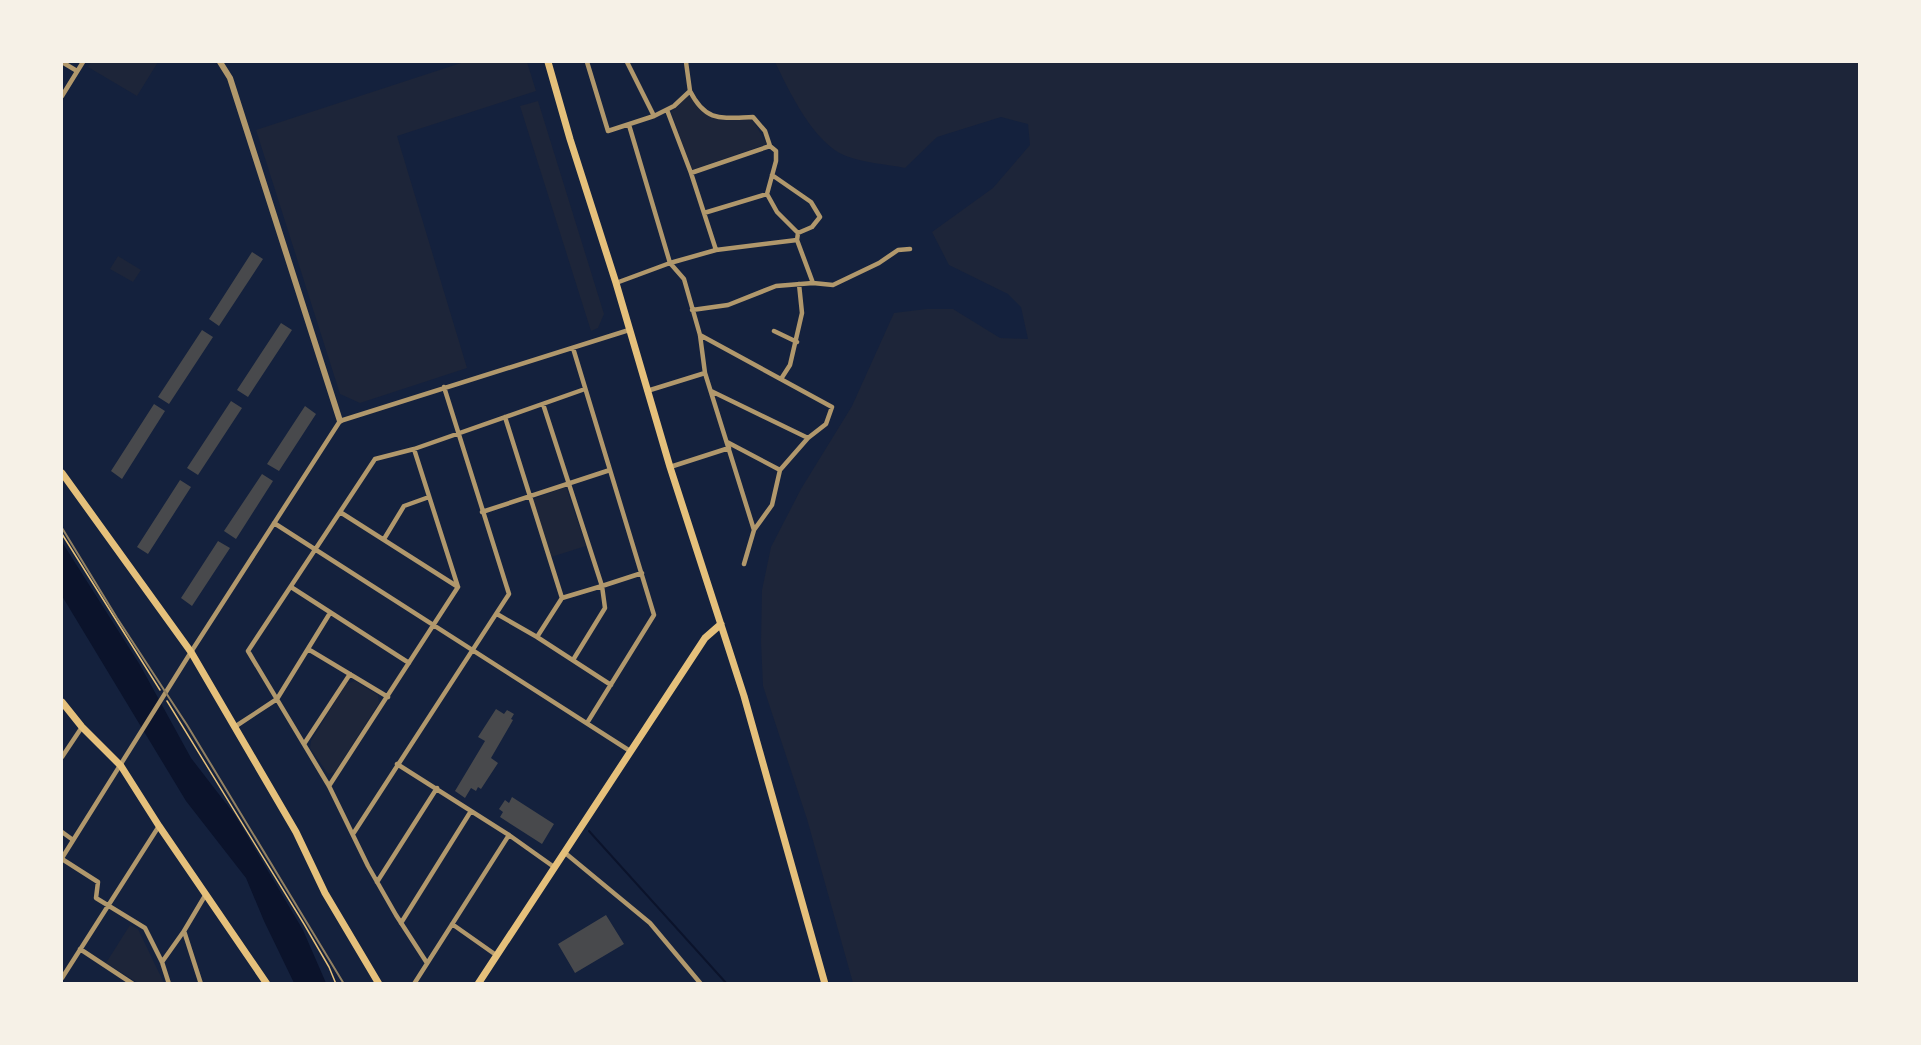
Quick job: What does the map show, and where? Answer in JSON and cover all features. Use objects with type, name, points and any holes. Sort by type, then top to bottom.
[{"type":"main road","points":[[548,62],[670,467],[747,707],[825,984]]},
{"type":"main road","points":[[62,473],[191,651],[296,832],[325,893],[379,984]]},
{"type":"main road","points":[[478,984],[705,638],[721,624]]},
{"type":"main road","points":[[62,702],[82,727],[121,766],[159,826],[267,984]]},
{"type":"street","points":[[62,62],[77,71]]},
{"type":"street","points":[[62,96],[83,62]]},
{"type":"street","points":[[222,62],[230,78],[340,421]]},
{"type":"street","points":[[586,62],[608,131],[667,110],[690,91]]},
{"type":"street","points":[[627,62],[654,116]]},
{"type":"street","points":[[686,62],[690,91],[704,111],[717,118],[753,117],[765,131],[770,146],[776,152],[776,161],[767,194],[777,212],[798,233]]},
{"type":"street","points":[[667,110],[691,172],[716,250]]},
{"type":"street","points":[[629,125],[670,263],[684,279],[700,335],[705,373],[754,530]]},
{"type":"street","points":[[691,172],[770,146]]},
{"type":"street","points":[[772,175],[811,202],[820,217],[812,227],[798,233]]},
{"type":"street","points":[[704,213],[767,194]]},
{"type":"street","points":[[798,233],[797,240],[813,283]]},
{"type":"street","points":[[616,283],[670,263],[716,250],[797,240]]},
{"type":"street","points":[[692,310],[728,305],[776,286],[813,283],[833,285],[879,263],[898,250],[910,249]]},
{"type":"street","points":[[781,379],[790,365],[797,342],[802,313],[799,284]]},
{"type":"street","points":[[169,984],[162,963],[145,928],[96,898],[98,882],[62,859],[191,651],[340,421],[629,330]]},
{"type":"street","points":[[774,331],[797,342]]},
{"type":"street","points":[[700,335],[832,406],[826,424],[808,438],[780,470],[772,506],[754,530],[744,564]]},
{"type":"street","points":[[573,348],[654,615],[587,723]]},
{"type":"street","points":[[647,391],[705,373]]},
{"type":"street","points":[[353,834],[509,594],[444,387]]},
{"type":"street","points":[[427,963],[390,905],[329,786],[248,651],[375,459],[414,449],[585,389]]},
{"type":"street","points":[[711,391],[808,438]]},
{"type":"street","points":[[543,404],[602,586],[605,608],[573,660]]},
{"type":"street","points":[[505,417],[562,598]]},
{"type":"street","points":[[670,467],[728,445],[780,470]]},
{"type":"street","points":[[414,449],[458,587]]},
{"type":"street","points":[[483,512],[610,470]]},
{"type":"street","points":[[384,539],[404,506],[429,497]]},
{"type":"street","points":[[340,512],[458,587]]},
{"type":"street","points":[[274,523],[630,751]]},
{"type":"street","points":[[537,637],[562,598],[642,573]]},
{"type":"street","points":[[291,587],[410,663]]},
{"type":"street","points":[[329,786],[458,587]]},
{"type":"street","points":[[236,726],[277,699],[330,613]]},
{"type":"street","points":[[497,614],[611,685]]},
{"type":"street","points":[[308,649],[388,697]]},
{"type":"street","points":[[304,744],[350,674]]},
{"type":"street","points":[[62,757],[82,727]]},
{"type":"street","points":[[397,764],[509,835],[554,867]]},
{"type":"street","points":[[377,882],[437,788]]},
{"type":"street","points":[[401,922],[471,811]]},
{"type":"street","points":[[62,978],[159,826]]},
{"type":"street","points":[[62,832],[73,840]]},
{"type":"street","points":[[414,984],[509,835]]},
{"type":"street","points":[[564,852],[650,923],[701,984]]},
{"type":"street","points":[[162,963],[206,894]]},
{"type":"street","points":[[452,924],[496,955]]},
{"type":"street","points":[[184,931],[201,984]]},
{"type":"street","points":[[80,949],[134,984]]},
{"type":"path","points":[[62,534],[162,692]]},
{"type":"path","points":[[168,702],[304,924],[329,967],[336,984]]},
{"type":"shaded area","points":[[91,62],[158,62],[137,96],[88,67]]},
{"type":"shaded area","points":[[464,62],[527,62],[536,91],[397,136],[467,368],[360,403],[340,394],[256,130]]},
{"type":"shaded area","points":[[775,62],[1859,62],[1859,983],[853,983],[807,819],[763,686],[762,590],[771,547],[801,489],[852,406],[894,313],[953,309],[1000,338],[1028,339],[1021,307],[1008,294],[949,265],[932,232],[993,188],[1030,145],[1028,124],[1001,117],[937,137],[905,168],[846,156],[834,150],[813,129],[795,101]]},
{"type":"shaded area","points":[[690,94],[695,101],[717,118],[752,119],[767,144],[692,170],[671,112]]},
{"type":"shaded area","points":[[538,101],[604,314],[598,328],[591,331],[520,106]]},
{"type":"shaded area","points":[[118,256],[141,270],[133,282],[110,269]]},
{"type":"shaded area","points":[[566,487],[586,546],[551,557],[533,499]]},
{"type":"shaded area","points":[[62,542],[140,665],[191,758],[235,815],[303,930],[326,983],[294,983],[246,878],[186,801],[62,596]]},
{"type":"shaded area","points":[[355,681],[378,695],[379,703],[335,772],[328,774],[310,748],[311,741],[346,684]]},
{"type":"shaded area","points":[[130,925],[138,929],[164,983],[138,983],[106,963]]},
{"type":"building","points":[[252,252],[263,259],[219,326],[209,319]]},
{"type":"building","points":[[281,323],[292,330],[248,397],[237,390]]},
{"type":"building","points":[[202,330],[213,337],[169,404],[158,397]]},
{"type":"building","points":[[231,401],[242,408],[198,475],[187,468]]},
{"type":"building","points":[[154,404],[165,411],[122,479],[111,471]]},
{"type":"building","points":[[305,406],[316,414],[279,471],[267,464]]},
{"type":"building","points":[[262,474],[273,481],[236,539],[224,531]]},
{"type":"building","points":[[180,480],[191,487],[148,554],[137,547]]},
{"type":"building","points":[[218,541],[230,548],[192,606],[181,598]]},
{"type":"building","points":[[496,709],[504,714],[507,710],[514,714],[511,719],[513,720],[491,758],[498,763],[481,789],[478,787],[476,791],[471,788],[465,798],[455,791],[485,741],[478,737]]},
{"type":"building","points":[[512,797],[554,824],[542,844],[500,817],[503,812],[499,809],[505,800],[509,803]]},
{"type":"building","points":[[606,915],[624,944],[575,973],[558,944]]},
{"type":"waterway","points":[[589,831],[727,984]]},
{"type":"railway","points":[[62,528],[187,725],[344,984]]}]
